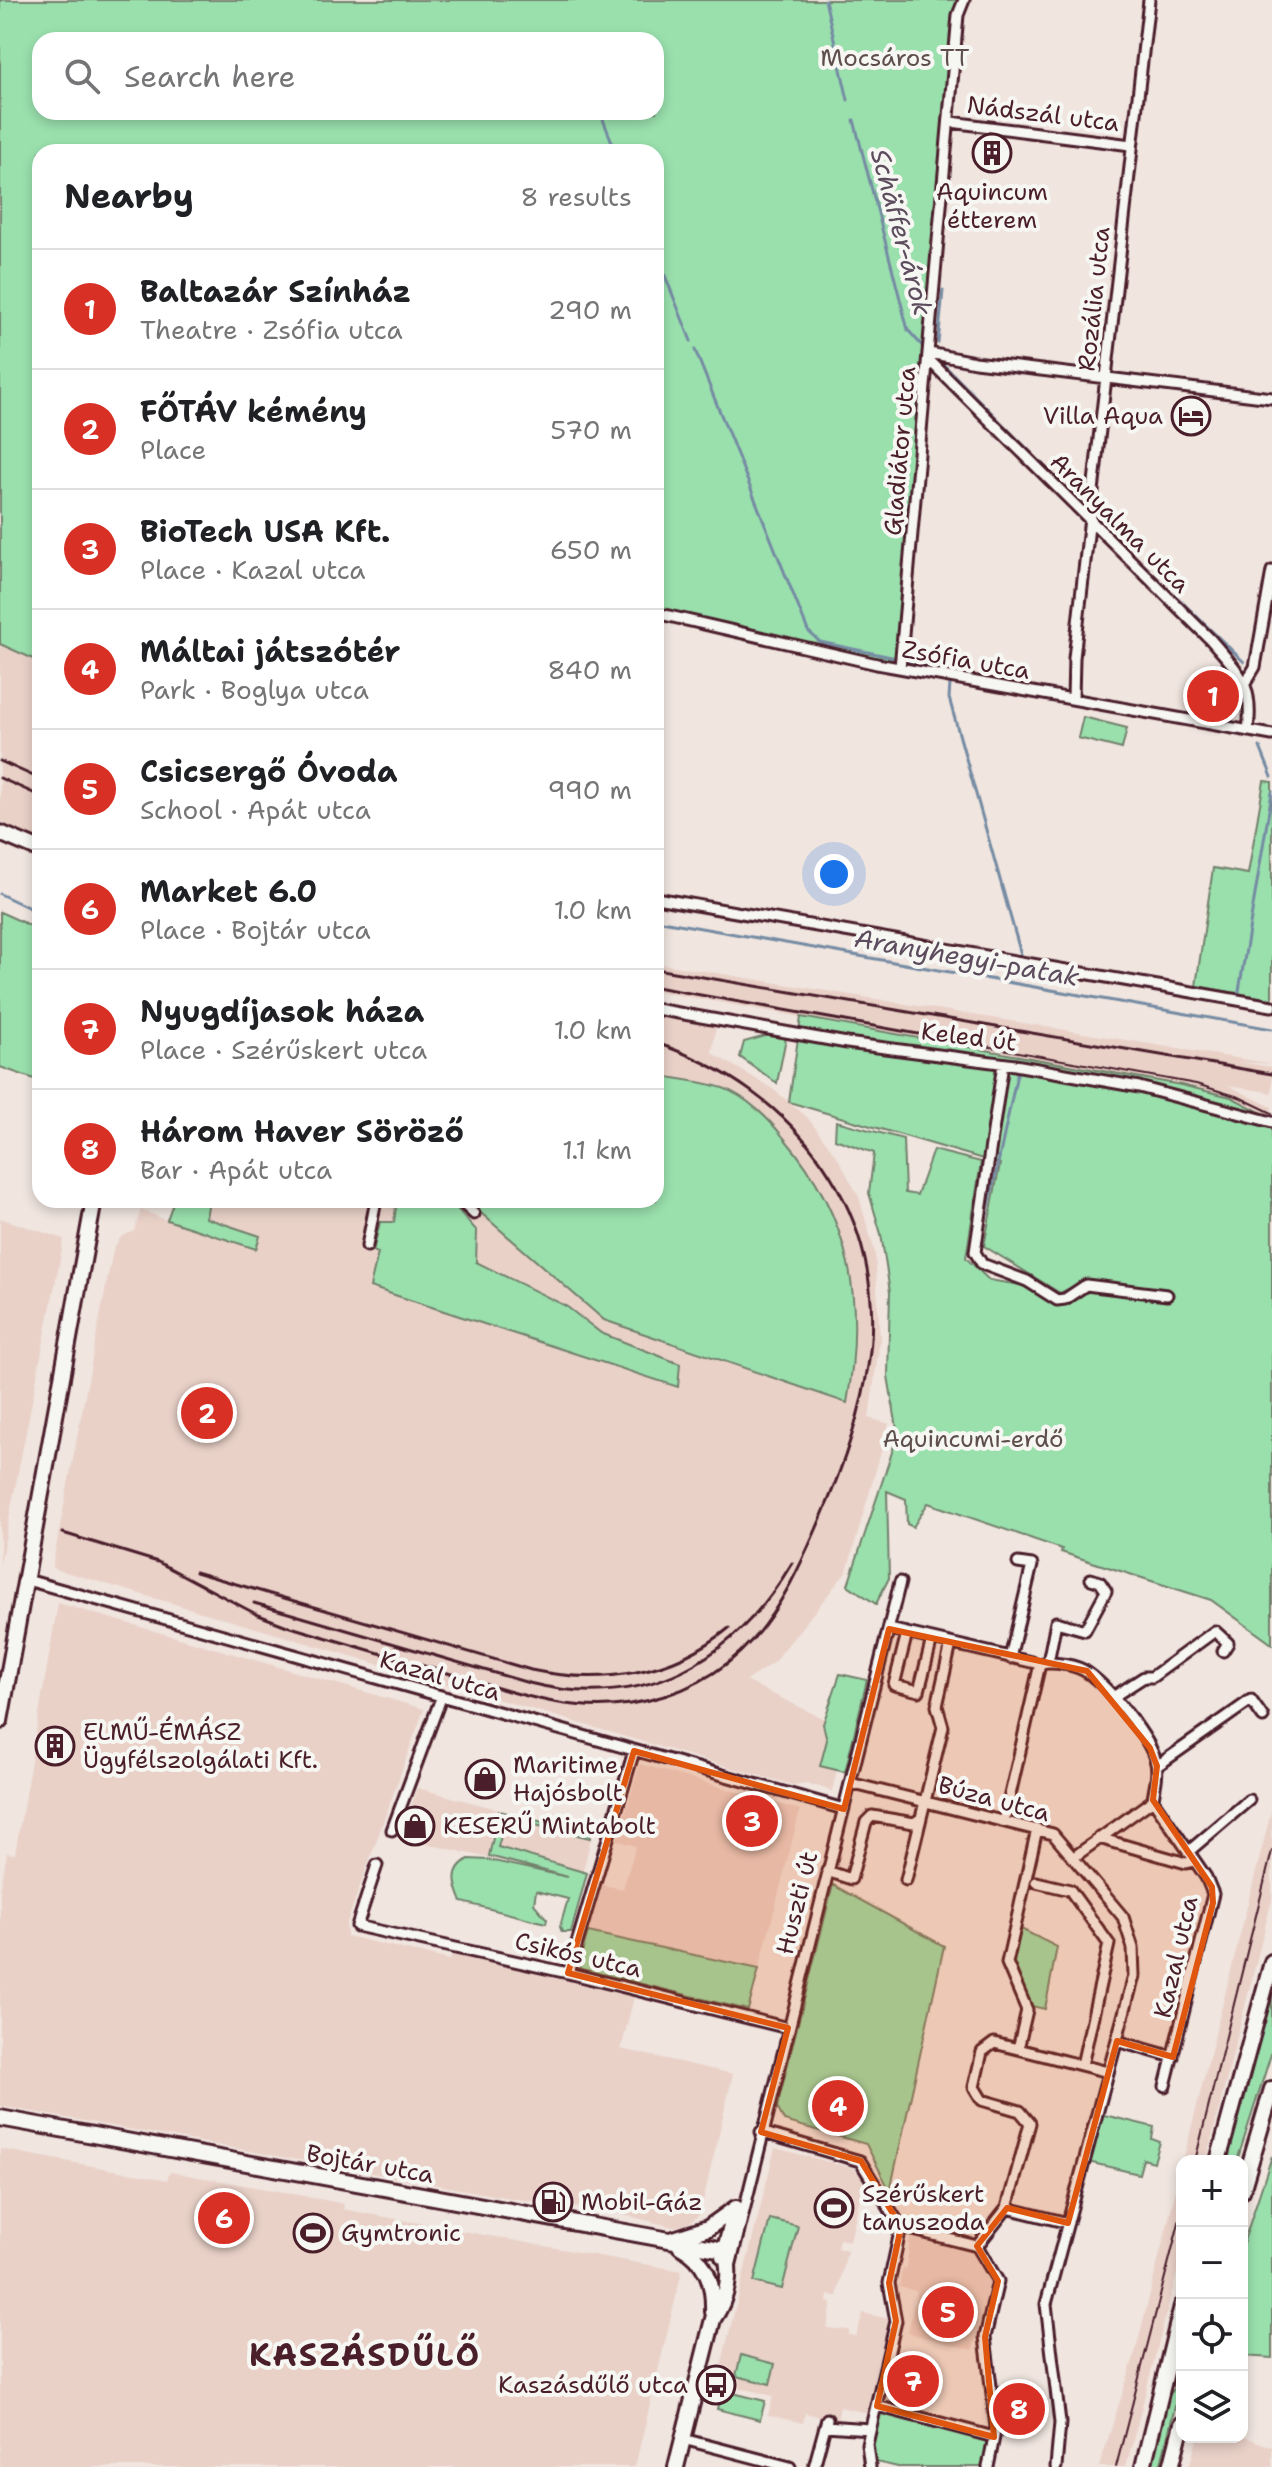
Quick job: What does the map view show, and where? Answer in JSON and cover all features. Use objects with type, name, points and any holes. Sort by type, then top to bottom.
[{"type":"street","name":"Gladiátor utca","points":[[900,668],[951,122],[958,15],[964,0]]},
{"type":"street","name":"Rozália utca","points":[[1073,699],[1074,658],[1149,0]]},
{"type":"street","name":"Nádszál utca","points":[[951,122],[1131,145]]},
{"type":"street","points":[[928,356],[1272,398]]},
{"type":"street","name":"Aranyalma utca","points":[[928,356],[1089,521],[1211,640],[1246,682]]},
{"type":"street","points":[[1248,731],[1251,700],[1246,682],[1255,667],[1272,571]]},
{"type":"street","name":"Zsófia utca","points":[[664,615],[900,668],[1272,735]]},
{"type":"street","points":[[0,833],[32,847]]},
{"type":"street","points":[[664,899],[1272,1006]]},
{"type":"street","name":"Keled út","points":[[664,1010],[847,1043],[1020,1066],[1178,1095],[1272,1122]]},
{"type":"street","points":[[1003,1064],[975,1252],[982,1264],[1027,1281],[1057,1300],[1065,1299],[1086,1285],[1167,1295]]},
{"type":"street","points":[[1,1711],[93,1208]]},
{"type":"street","points":[[367,1246],[374,1208]]},
{"type":"street","points":[[468,1208],[474,1214]]},
{"type":"street","points":[[1010,1658],[1032,1565],[1018,1563]]},
{"type":"street","points":[[1004,1821],[1056,1622],[1085,1630],[1106,1591],[1091,1579]]},
{"type":"street","name":"Kazal utca","points":[[27,1580],[844,1809]]},
{"type":"street","name":"Huszti út","points":[[676,2467],[713,2319],[721,2308],[748,2184],[900,1582]]},
{"type":"street","points":[[889,1629],[1010,1658],[1087,1671],[1113,1697],[1150,1748],[1157,1766],[1153,1800],[1074,1857]]},
{"type":"street","points":[[1113,1697],[1144,1677],[1152,1677],[1215,1631],[1219,1631],[1228,1643],[1223,1651]]},
{"type":"street","points":[[907,1633],[894,1685],[919,1691],[932,1639]]},
{"type":"street","points":[[906,1880],[943,1727],[937,1706],[951,1644]]},
{"type":"street","points":[[392,1830],[441,1698]]},
{"type":"street","points":[[1157,1766],[1251,1700],[1263,1717]]},
{"type":"street","points":[[568,1973],[634,1751]]},
{"type":"street","name":"Búza utca","points":[[850,1783],[1056,1836],[1123,1917],[1131,1940],[1134,1976],[1046,2304],[1060,2423],[1056,2467]]},
{"type":"street","name":"Kazal utca","points":[[1117,2041],[1173,2057],[1213,1903],[1212,1887],[1153,1800]]},
{"type":"street","points":[[1188,1852],[1249,1800]]},
{"type":"street","points":[[827,1871],[851,1879],[866,1822],[872,1816],[914,1823],[920,1819]]},
{"type":"street","points":[[1018,2049],[1027,2010],[1007,1963],[1037,1829]]},
{"type":"street","points":[[1099,1838],[1186,1863],[1194,1861]]},
{"type":"street","name":"Csikós utca","points":[[377,1865],[357,1926],[568,1973],[788,2028]]},
{"type":"street","points":[[1036,1882],[1070,1890],[1109,1944],[1082,2065]]},
{"type":"street","points":[[1109,1944],[1131,1940]]},
{"type":"street","points":[[1220,2155],[1272,1962]]},
{"type":"street","points":[[977,2246],[1007,2208],[1030,2123],[1020,2111],[982,2100],[974,2087],[982,2052],[994,2043],[1108,2072]]},
{"type":"street","points":[[1165,2086],[1173,2057]]},
{"type":"street","points":[[1248,2171],[1272,2089]]},
{"type":"street","name":"Bojtár utca","points":[[3,2121],[724,2250]]},
{"type":"street","points":[[761,2132],[860,2161],[901,2227],[889,2283],[896,2321],[867,2444],[870,2467]]},
{"type":"street","points":[[713,2319],[713,2295],[724,2250],[736,2208],[748,2184]]},
{"type":"street","points":[[670,2240],[708,2228],[736,2208]]},
{"type":"street","points":[[1007,2208],[1068,2223]]},
{"type":"street","points":[[901,2227],[977,2246],[998,2281],[985,2337],[994,2437],[988,2467]]},
{"type":"street","points":[[724,2250],[737,2236]]},
{"type":"street","points":[[670,2240],[700,2260],[713,2295]]},
{"type":"street","points":[[724,2250],[730,2267]]},
{"type":"street","points":[[1143,2467],[1176,2331]]},
{"type":"street","points":[[877,2406],[994,2437]]},
{"type":"street","points":[[814,2467],[826,2422],[870,2429]]},
{"type":"street","points":[[683,2439],[790,2467]]},
{"type":"street","points":[[1171,2467],[1177,2443]]},
{"type":"highlighted area","points":[[889,1629],[1087,1671],[1150,1748],[1157,1766],[1153,1800],[1212,1887],[1213,1903],[1173,2057],[1117,2041],[1068,2223],[1007,2208],[977,2246],[998,2281],[985,2337],[994,2437],[877,2406],[896,2321],[889,2283],[901,2227],[861,2161],[761,2132],[788,2028],[568,1973],[634,1751],[844,1809]]},
{"type":"shaded area","points":[[0,644],[32,658],[32,837],[0,821]]},
{"type":"shaded area","points":[[664,964],[1272,1064],[1238,1062],[1272,1067],[1272,1093],[1227,1085],[1272,1107],[1272,1118],[1258,1109],[1181,1085],[664,992]]},
{"type":"shaded area","points":[[664,1016],[716,1026],[712,1053],[773,1089],[807,1117],[838,1158],[859,1197],[875,1253],[880,1339],[869,1418],[889,1424],[847,1571],[774,1662],[746,1681],[847,1730],[832,1791],[807,1783],[793,1785],[718,1764],[52,1568],[113,1250],[121,1237],[134,1231],[141,1210],[166,1220],[171,1208],[664,1208]]},
{"type":"shaded area","points":[[0,1218],[64,1239],[0,1564]]},
{"type":"shaded area","points":[[58,1603],[424,1709],[346,1925],[347,1936],[450,1960],[453,1953],[634,1997],[621,2049],[733,2074],[700,2214],[688,2224],[673,2227],[621,2214],[504,2197],[0,2106],[0,1892],[7,1853],[15,1854]]},
{"type":"shaded area","points":[[640,1764],[800,1810],[759,1969],[588,1932],[602,1885],[623,1889],[636,1846],[617,1840]]},
{"type":"shaded area","points":[[417,1788],[592,1834],[581,1879],[401,1838]]},
{"type":"shaded area","points":[[1272,1808],[1272,1899],[1263,1935],[1208,2155],[1185,2155]]},
{"type":"shaded area","points":[[775,2148],[853,2168],[864,2179],[850,2241],[839,2239],[837,2248],[847,2251],[837,2296],[828,2295],[827,2302],[832,2303],[827,2328],[849,2330],[849,2335],[856,2336],[863,2313],[890,2319],[867,2413],[840,2407],[837,2421],[805,2413],[803,2423],[768,2415],[773,2396],[717,2382]]},
{"type":"shaded area","points":[[0,2149],[167,2180],[170,2172],[284,2192],[344,2204],[343,2209],[682,2271],[635,2467],[0,2467]]},
{"type":"shaded area","points":[[1176,2190],[1176,2277],[1126,2467],[1099,2467],[1134,2357]]},
{"type":"shaded area","points":[[910,2238],[977,2253],[992,2278],[973,2350],[908,2333],[917,2291],[899,2287],[903,2268],[906,2269]]},
{"type":"shaded area","points":[[1248,2438],[1272,2447],[1272,2467],[1189,2467],[1196,2443],[1248,2443]]},
{"type":"green space","name":"Mocsáros TT","points":[[0,0],[962,0],[900,668],[664,619],[664,144],[32,144],[32,658],[0,644]]},
{"type":"green space","points":[[1083,717],[1127,728],[1122,749],[1078,738]]},
{"type":"green space","points":[[1264,781],[1272,782],[1272,999],[1196,986],[1213,868],[1248,874]]},
{"type":"green space","points":[[0,912],[32,926],[32,1078],[0,1067]]},
{"type":"green space","name":"Aquincumi-erdő","points":[[801,1017],[1181,1085],[1231,1097],[1272,1118],[1272,1644],[1211,1600],[1061,1552],[1062,1549],[928,1503],[913,1527],[907,1524],[906,1499],[887,1491],[889,1578],[876,1604],[848,1585],[898,1434],[888,1376],[890,1292],[881,1234],[869,1193],[874,1153],[835,1139],[836,1121],[903,1139],[905,1193],[917,1195],[933,1150],[981,1162],[966,1258],[989,1280],[1020,1285],[1023,1282],[1050,1300],[1091,1289],[1167,1299],[1170,1292],[1085,1281],[1060,1293],[984,1246],[1000,1164],[789,1102]]},
{"type":"green space","points":[[773,1034],[786,1038],[777,1083],[740,1057],[744,1042]]},
{"type":"green space","points":[[664,1076],[732,1092],[764,1116],[784,1138],[807,1168],[839,1230],[853,1296],[852,1366],[847,1403],[604,1320],[475,1208],[664,1208]]},
{"type":"green space","points":[[171,1208],[208,1208],[206,1218],[260,1236],[256,1249],[167,1220]]},
{"type":"green space","points":[[396,1208],[456,1208],[477,1231],[476,1262],[566,1306],[601,1333],[680,1364],[678,1387],[370,1287],[378,1253],[373,1251],[380,1222],[394,1222]]},
{"type":"green space","points":[[840,1674],[867,1680],[845,1772],[820,1766],[827,1740],[823,1724]]},
{"type":"green space","points":[[499,1811],[591,1834],[590,1838],[506,1818],[498,1847],[587,1873],[571,1932],[562,1932],[560,1927],[568,1899],[536,1891],[534,1904],[547,1919],[546,1923],[462,1902],[455,1878],[458,1868],[469,1859],[489,1860],[568,1877],[489,1856]]},
{"type":"green space","points":[[833,1885],[944,1946],[890,2191],[866,2144],[784,2121],[777,2107]]},
{"type":"green space","points":[[1021,1929],[1057,1947],[1045,2009],[1031,2006],[1014,1962]]},
{"type":"green space","points":[[588,1932],[759,1969],[748,2010],[581,1969],[578,1965]]},
{"type":"green space","points":[[1272,1997],[1272,2051],[1239,2155],[1227,2155]]},
{"type":"green space","points":[[1100,2114],[1154,2127],[1152,2139],[1160,2142],[1154,2162],[1143,2159],[1139,2174],[1088,2162]]},
{"type":"green space","points":[[1272,2156],[1272,2358],[1248,2356],[1248,2229]]},
{"type":"green space","points":[[770,2219],[798,2226],[782,2289],[754,2282]]},
{"type":"green space","points":[[741,2355],[775,2364],[770,2384],[736,2376]]},
{"type":"green space","points":[[1176,2386],[1176,2403],[1160,2467],[1152,2467],[1166,2399]]},
{"type":"green space","points":[[721,2390],[765,2401],[760,2420],[717,2409]]},
{"type":"green space","points":[[878,2409],[991,2439],[985,2467],[898,2467],[872,2461],[869,2444]]},
{"type":"waterway","name":"Schäffer-árok","points":[[825,0],[848,100]]},
{"type":"waterway","points":[[603,120],[613,144]]},
{"type":"waterway","name":"Schäffer-árok","points":[[854,120],[908,330],[924,348]]},
{"type":"waterway","points":[[664,273],[691,341]]},
{"type":"waterway","points":[[938,343],[943,290]]},
{"type":"waterway","points":[[695,350],[808,631],[820,642],[896,658]]},
{"type":"waterway","name":"Schäffer-árok","points":[[942,363],[1083,505]]},
{"type":"waterway","name":"Schäffer-árok","points":[[1096,519],[1244,662]]},
{"type":"waterway","points":[[906,660],[939,667]]},
{"type":"waterway","points":[[950,684],[949,698],[1022,958]]},
{"type":"waterway","name":"Schäffer-árok","points":[[1260,747],[1272,777]]},
{"type":"waterway","name":"Schäffer-árok","points":[[1238,997],[1272,792]]},
{"type":"waterway","name":"Aranyhegyi-patak","points":[[0,894],[32,909]]},
{"type":"waterway","name":"Aranyhegyi-patak","points":[[664,921],[1272,1029]]},
{"type":"waterway","points":[[981,1243],[1020,1060]]},
{"type":"tram line","points":[[974,1044],[1196,1084],[1239,1097],[1272,1113]]},
{"type":"tram line","points":[[1196,2155],[1272,1851]]},
{"type":"tram line","points":[[1116,2467],[1178,2227]]},
{"type":"railway","points":[[0,761],[32,775]]},
{"type":"railway","points":[[0,778],[32,792]]},
{"type":"railway","points":[[664,970],[1272,1074]]},
{"type":"railway","points":[[664,988],[974,1044]]},
{"type":"railway","points":[[63,1533],[158,1562],[256,1614],[287,1626],[539,1699],[584,1706],[630,1704],[669,1695],[701,1681],[729,1662],[752,1640],[773,1613],[806,1552],[829,1500],[860,1405],[868,1366],[872,1311],[865,1258],[848,1210],[824,1165],[791,1126],[752,1092],[706,1064],[664,1046]]},
{"type":"railway","points":[[254,1603],[529,1683],[571,1690],[611,1690],[648,1684],[682,1671],[713,1652],[742,1628],[769,1598],[792,1563]]},
{"type":"railway","points":[[195,1572],[531,1670],[557,1674],[610,1676],[660,1666],[707,1644],[729,1628]]},
{"type":"place","name":"Aquincum étterem","points":[[992,153]]},
{"type":"place","name":"Villa Aqua","points":[[1191,416]]},
{"type":"place","name":"Baltazár Színház","points":[[1213,696]]},
{"type":"place","name":"FŐTÁV kémény","points":[[207,1413]]},
{"type":"place","name":"ELMŰ-ÉMÁSZ Ügyfélszolgálati Kft.","points":[[55,1746]]},
{"type":"place","name":"Maritime Hajósbolt","points":[[485,1779]]},
{"type":"place","name":"BioTech USA Kft.","points":[[752,1821]]},
{"type":"place","name":"KESERŰ Mintabolt","points":[[415,1826]]},
{"type":"place","name":"Máltai játszótér","points":[[838,2106]]},
{"type":"place","name":"Mobil-Gáz","points":[[553,2202]]},
{"type":"place","name":"Szérűskert tanuszoda","points":[[834,2208]]},
{"type":"place","name":"Market 6.0","points":[[224,2218]]},
{"type":"place","name":"Gymtronic","points":[[313,2233]]},
{"type":"place","name":"Csicsergő Óvoda","points":[[948,2312]]},
{"type":"place","name":"Nyugdíjasok háza","points":[[913,2381]]},
{"type":"place","name":"Kaszásdűlő utca","points":[[716,2385]]},
{"type":"place","name":"Három Haver Söröző","points":[[1019,2409]]},
{"type":"district","name":"KASZÁSDŰLŐ","points":[[365,2354]]}]
